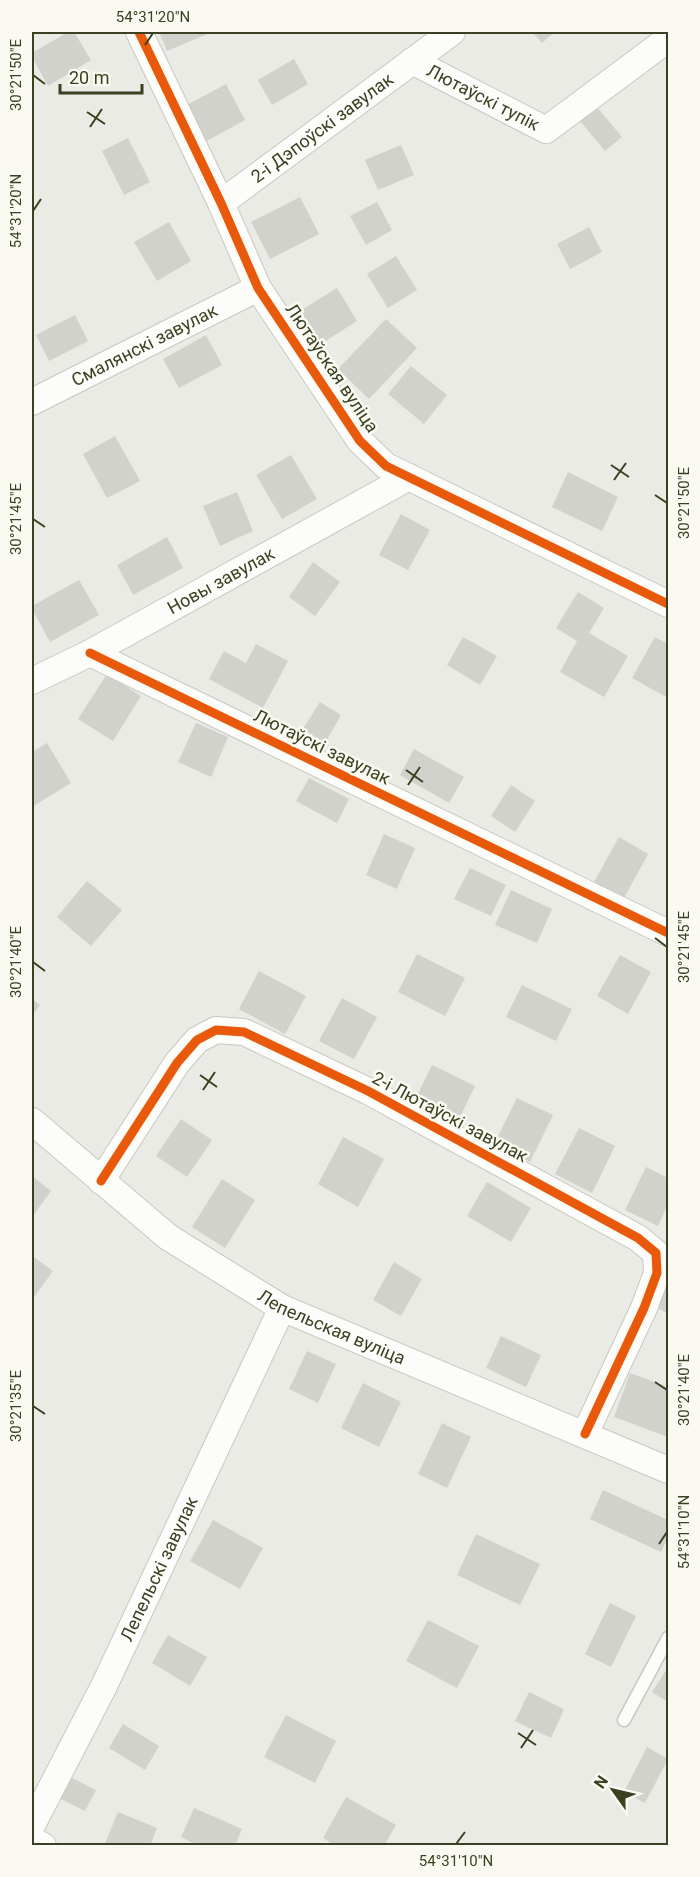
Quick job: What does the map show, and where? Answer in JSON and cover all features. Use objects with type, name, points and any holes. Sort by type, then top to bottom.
[{"type":"street","name":"Лютаўская вуліца","points":[[139,32],[221,202],[258,288],[360,441],[386,466],[669,604]]},
{"type":"street","name":"2-і Дэпоўскі завулак","points":[[221,202],[452,32]]},
{"type":"street","name":"Лютаўскі тупік","points":[[412,61],[546,130],[669,39]]},
{"type":"street","name":"Смалянскі завулак","points":[[32,402],[258,288]]},
{"type":"street","name":"Новы завулак","points":[[32,681],[90,653],[409,477]]},
{"type":"street","name":"Лютаўскі завулак","points":[[90,653],[669,933]]},
{"type":"street","name":"2-і Лютаўскі завулак","points":[[100,1181],[177,1063],[196,1040],[216,1030],[244,1032],[368,1091],[638,1238],[656,1253],[657,1273],[644,1308],[585,1434]]},
{"type":"street","name":"Лепельская вуліца","points":[[32,1121],[168,1238],[282,1308],[669,1470]]},
{"type":"street","name":"Лепельскі завулак","points":[[32,1825],[104,1686],[282,1308]]},
{"type":"street","points":[[32,1840],[43,1845]]},
{"type":"lane","points":[[624,1720],[669,1638]]},
{"type":"building","points":[[68,32],[74,32],[91,60],[48,86],[32,53]]},
{"type":"building","points":[[159,32],[209,32],[210,33],[167,51]]},
{"type":"building","points":[[532,32],[555,32],[542,43]]},
{"type":"building","points":[[294,59],[308,84],[272,105],[258,80]]},
{"type":"building","points":[[226,84],[245,120],[205,142],[185,106]]},
{"type":"building","points":[[597,107],[622,137],[605,151],[580,121]]},
{"type":"building","points":[[128,138],[150,182],[124,195],[102,151]]},
{"type":"building","points":[[401,145],[414,175],[378,190],[365,160]]},
{"type":"building","points":[[300,197],[319,234],[270,259],[251,222]]},
{"type":"building","points":[[377,202],[392,230],[366,245],[350,216]]},
{"type":"building","points":[[169,222],[191,261],[157,281],[134,242]]},
{"type":"building","points":[[589,227],[602,252],[570,269],[557,244]]},
{"type":"building","points":[[396,256],[417,290],[388,308],[367,274]]},
{"type":"building","points":[[337,288],[357,321],[319,345],[298,312]]},
{"type":"building","points":[[75,315],[88,341],[49,361],[36,335]]},
{"type":"building","points":[[386,319],[417,348],[369,399],[338,369]]},
{"type":"building","points":[[206,335],[222,365],[179,388],[163,359]]},
{"type":"building","points":[[411,366],[447,395],[424,424],[388,394]]},
{"type":"building","points":[[115,436],[140,481],[107,498],[83,454]]},
{"type":"building","points":[[291,455],[317,499],[282,519],[256,475]]},
{"type":"building","points":[[568,472],[618,497],[602,531],[552,507]]},
{"type":"building","points":[[237,492],[253,531],[220,546],[203,506]]},
{"type":"building","points":[[401,514],[430,530],[408,570],[379,555]]},
{"type":"building","points":[[167,537],[183,568],[133,595],[117,565]]},
{"type":"building","points":[[313,562],[340,582],[315,616],[289,597]]},
{"type":"building","points":[[79,580],[99,615],[50,642],[32,606]]},
{"type":"building","points":[[578,592],[604,608],[589,633],[628,656],[604,697],[560,672],[577,641],[556,628]]},
{"type":"building","points":[[463,637],[497,656],[480,685],[447,665]]},
{"type":"building","points":[[655,637],[668,644],[668,698],[632,678]]},
{"type":"building","points":[[256,644],[288,661],[263,708],[209,679],[224,651],[246,663]]},
{"type":"building","points":[[107,674],[141,696],[113,741],[78,719]]},
{"type":"building","points":[[320,702],[341,715],[325,743],[303,729]]},
{"type":"building","points":[[196,723],[228,737],[211,777],[178,762]]},
{"type":"building","points":[[47,743],[71,783],[32,807],[32,752]]},
{"type":"building","points":[[414,749],[464,777],[449,803],[400,775]]},
{"type":"building","points":[[309,778],[349,799],[337,823],[296,801]]},
{"type":"building","points":[[511,785],[535,801],[515,832],[491,816]]},
{"type":"building","points":[[384,834],[415,848],[397,889],[366,875]]},
{"type":"building","points":[[619,837],[648,854],[624,898],[594,882]]},
{"type":"building","points":[[470,868],[506,885],[491,916],[454,899]]},
{"type":"building","points":[[87,881],[122,910],[91,946],[57,917]]},
{"type":"building","points":[[511,890],[552,909],[537,943],[495,925]]},
{"type":"building","points":[[417,954],[465,978],[445,1016],[398,992]]},
{"type":"building","points":[[620,955],[651,972],[628,1014],[597,996]]},
{"type":"building","points":[[259,971],[306,996],[285,1034],[239,1009]]},
{"type":"building","points":[[522,985],[572,1009],[556,1041],[506,1017]]},
{"type":"building","points":[[342,998],[377,1017],[354,1059],[319,1041]]},
{"type":"building","points":[[32,999],[40,1005],[32,1016]]},
{"type":"building","points":[[432,1065],[475,1086],[460,1117],[417,1096]]},
{"type":"building","points":[[517,1098],[553,1115],[530,1162],[494,1144]]},
{"type":"building","points":[[181,1119],[212,1140],[187,1177],[156,1156]]},
{"type":"building","points":[[579,1128],[615,1146],[592,1193],[555,1174]]},
{"type":"building","points":[[343,1137],[384,1159],[358,1207],[318,1184]]},
{"type":"building","points":[[646,1167],[668,1178],[668,1204],[658,1226],[625,1210]]},
{"type":"building","points":[[32,1176],[51,1191],[32,1217]]},
{"type":"building","points":[[222,1179],[255,1200],[225,1248],[192,1227]]},
{"type":"building","points":[[487,1182],[531,1208],[511,1242],[467,1216]]},
{"type":"building","points":[[32,1256],[53,1271],[34,1297],[32,1296]]},
{"type":"building","points":[[394,1262],[422,1279],[401,1316],[373,1300]]},
{"type":"building","points":[[668,1284],[668,1314],[656,1307]]},
{"type":"building","points":[[501,1336],[541,1355],[526,1387],[486,1368]]},
{"type":"building","points":[[307,1351],[336,1364],[318,1403],[289,1389]]},
{"type":"building","points":[[630,1373],[668,1387],[668,1437],[614,1417]]},
{"type":"building","points":[[363,1383],[401,1402],[379,1447],[341,1428]]},
{"type":"building","points":[[442,1423],[471,1437],[447,1488],[418,1474]]},
{"type":"building","points":[[603,1490],[668,1520],[668,1537],[661,1552],[590,1519]]},
{"type":"building","points":[[213,1520],[263,1548],[240,1589],[190,1561]]},
{"type":"building","points":[[476,1534],[540,1564],[520,1605],[457,1575]]},
{"type":"building","points":[[610,1603],[636,1616],[611,1667],[585,1654]]},
{"type":"building","points":[[428,1620],[479,1646],[457,1688],[406,1661]]},
{"type":"building","points":[[168,1635],[207,1657],[190,1686],[152,1663]]},
{"type":"building","points":[[668,1667],[668,1702],[652,1692]]},
{"type":"building","points":[[529,1692],[564,1709],[551,1738],[515,1721]]},
{"type":"building","points":[[286,1715],[336,1741],[315,1783],[264,1757]]},
{"type":"building","points":[[123,1724],[159,1746],[145,1770],[109,1748]]},
{"type":"building","points":[[647,1747],[668,1759],[645,1803],[624,1792]]},
{"type":"building","points":[[68,1776],[96,1790],[85,1811],[57,1797]]},
{"type":"building","points":[[346,1797],[396,1825],[384,1846],[336,1846],[323,1838]]},
{"type":"building","points":[[194,1808],[242,1829],[235,1846],[199,1846],[181,1837]]},
{"type":"building","points":[[118,1812],[157,1828],[150,1846],[104,1846]]},
{"type":"cycle path","points":[[139,32],[221,203],[258,288],[360,441],[386,466],[668,604]]},
{"type":"cycle path","points":[[90,653],[668,933]]},
{"type":"cycle path","points":[[101,1181],[177,1063],[197,1040],[216,1030],[244,1032],[368,1091],[638,1238],[656,1253],[657,1273],[644,1308],[585,1434]]}]
